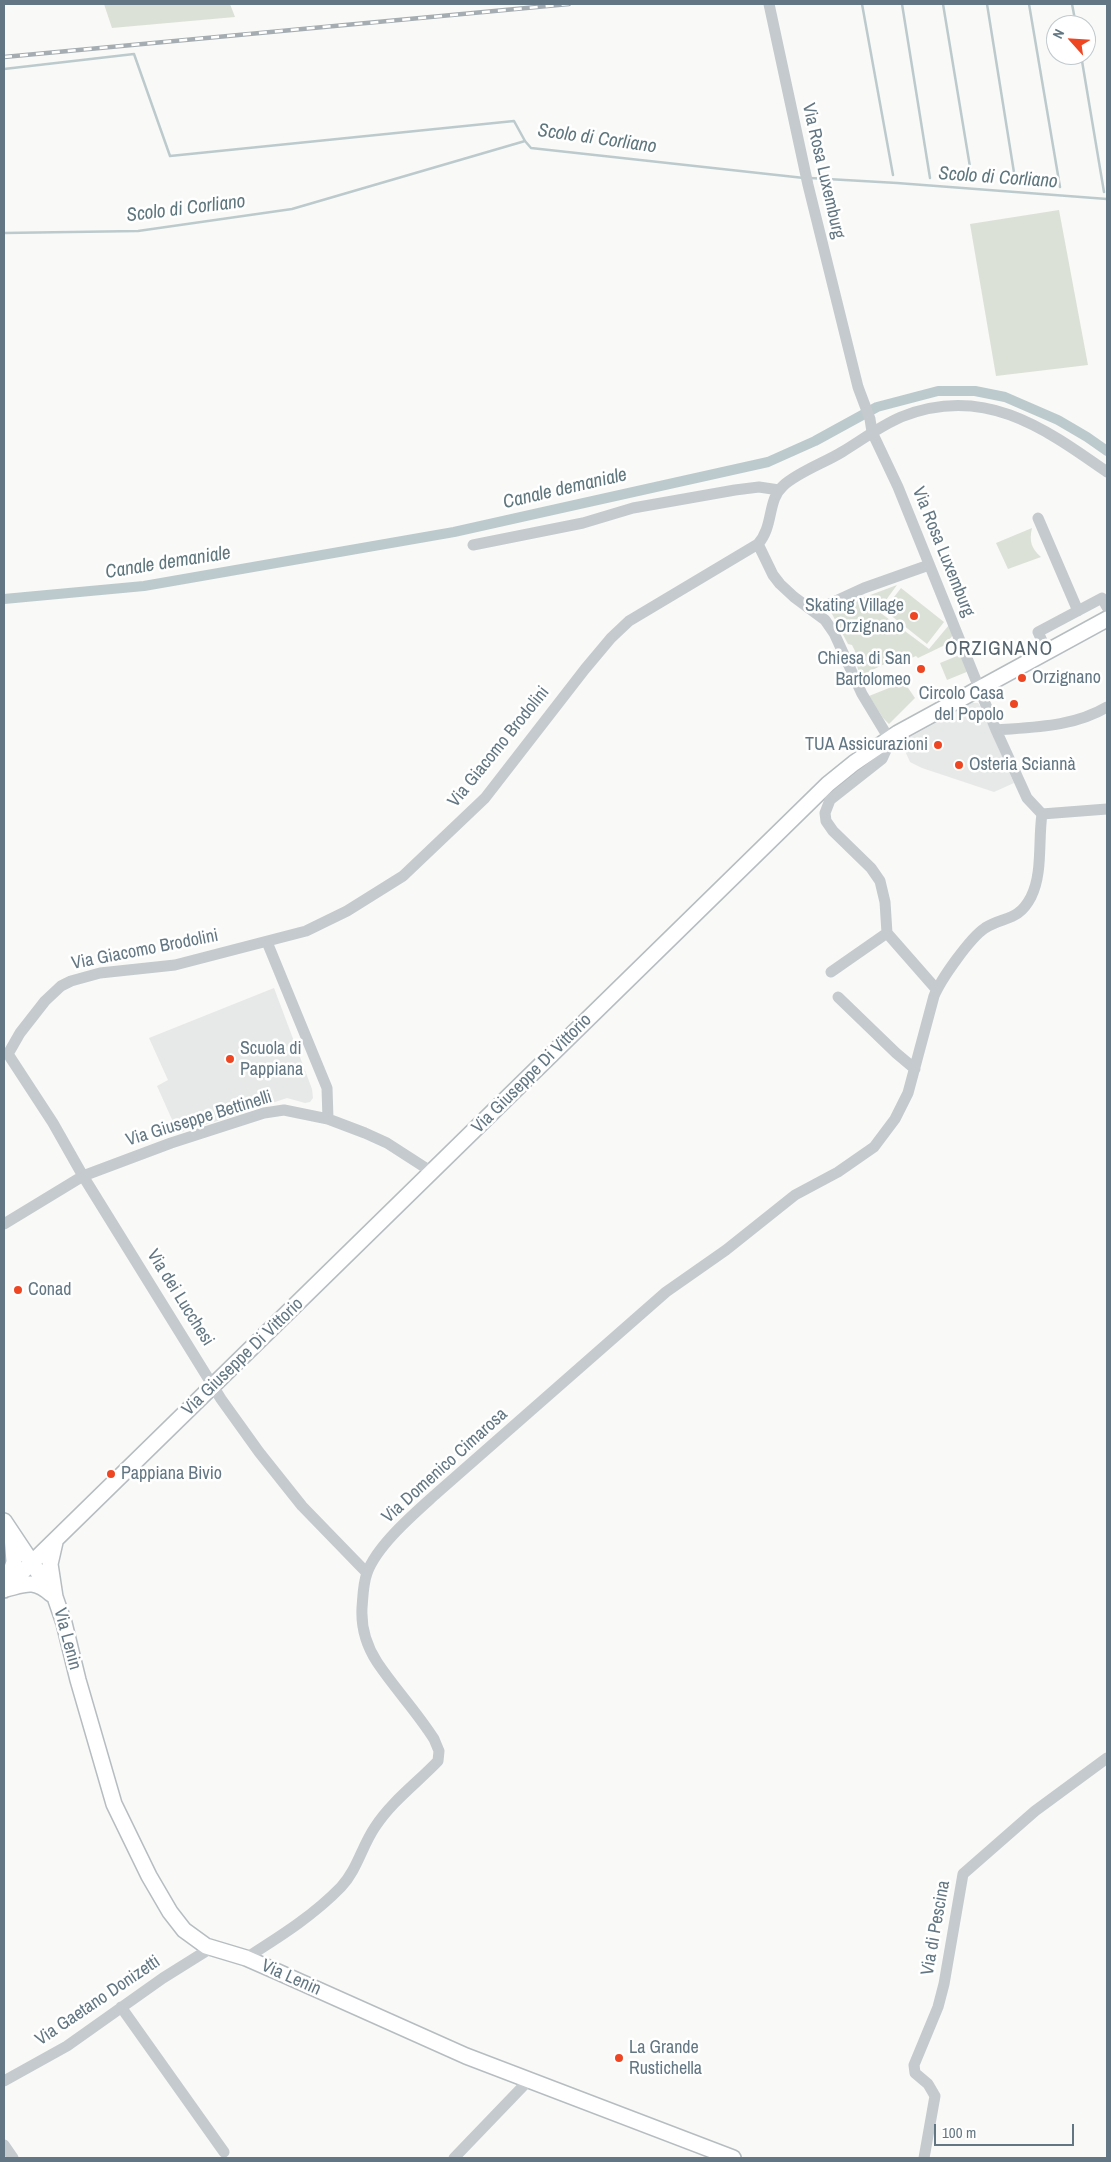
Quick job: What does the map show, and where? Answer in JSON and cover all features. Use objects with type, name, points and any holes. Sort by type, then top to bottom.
[{"type":"main road","name":"Via Giuseppe Di Vittorio","points":[[4,1590],[814,797],[854,763],[888,739],[1107,619]]},
{"type":"main road","points":[[8,1527],[31,1544],[38,1545],[56,1540]]},
{"type":"main road","points":[[4,1590],[14,1562],[8,1527]]},
{"type":"main road","name":"Via Lenin","points":[[8,1527],[55,1597]]},
{"type":"main road","name":"Via Lenin","points":[[56,1540],[50,1564],[55,1597],[93,1726],[107,1783],[119,1818],[149,1876],[176,1921],[191,1937],[211,1948],[246,1958],[466,2056],[733,2158]]},
{"type":"main road","name":"Via Lenin","points":[[4,1590],[32,1583],[44,1588],[55,1597]]},
{"type":"street","name":"Via Rosa Luxemburg","points":[[769,4],[806,178],[872,432],[898,487],[978,690],[1027,798],[1042,814]]},
{"type":"street","points":[[473,545],[583,523],[610,514],[651,505],[759,487],[779,490],[785,484],[843,452],[872,432],[901,417],[945,406],[979,406],[1009,414],[1050,433],[1107,472]]},
{"type":"street","name":"Via Giacomo Brodolini","points":[[82,1176],[53,1123],[6,1052],[46,1001],[61,986],[71,980],[100,973],[175,966],[319,926],[403,876],[485,798],[611,638],[629,621],[758,544],[769,528],[774,502],[779,490]]},
{"type":"street","points":[[1038,518],[1078,611]]},
{"type":"street","points":[[758,544],[772,575],[794,597],[825,620],[834,633],[862,694],[888,739],[887,748],[882,759],[830,800],[825,814],[826,821],[833,831],[871,868],[880,880],[885,902],[887,933],[937,990]]},
{"type":"street","points":[[814,611],[864,588],[929,565]]},
{"type":"street","points":[[1048,652],[1038,632],[1102,598],[1107,607]]},
{"type":"street","points":[[996,730],[1062,724],[1079,720],[1107,707]]},
{"type":"street","points":[[1042,814],[1107,809]]},
{"type":"street","name":"Via Domenico Cimarosa","points":[[246,1958],[297,1925],[340,1887],[354,1870],[368,1839],[383,1816],[438,1761],[439,1751],[434,1739],[377,1662],[368,1646],[362,1614],[367,1572],[380,1551],[403,1524],[666,1292],[726,1250],[795,1195],[838,1172],[874,1146],[895,1119],[903,1104],[916,1069],[937,990],[979,932],[993,924],[1018,915],[1027,904],[1037,880],[1042,814]]},
{"type":"street","points":[[831,972],[887,933]]},
{"type":"street","points":[[267,942],[327,1088],[328,1119]]},
{"type":"street","points":[[838,997],[896,1053],[916,1069]]},
{"type":"street","name":"Via Giuseppe Bettinelli","points":[[82,1176],[171,1143],[264,1113],[284,1110],[328,1119],[387,1143],[432,1172]]},
{"type":"street","points":[[4,1224],[82,1176]]},
{"type":"street","name":"Via dei Lucchesi","points":[[82,1176],[232,1414],[302,1506],[367,1572]]},
{"type":"street","name":"Via di Pescina","points":[[924,2158],[935,2096],[928,2084],[915,2073],[914,2065],[938,2007],[944,1984],[963,1874],[1035,1811],[1107,1758]]},
{"type":"street","name":"Via Gaetano Donizetti","points":[[4,2081],[67,2046],[211,1948]]},
{"type":"street","points":[[122,2007],[224,2152]]},
{"type":"street","points":[[454,2158],[529,2080]]},
{"type":"street","points":[[4,2145],[13,2158]]},
{"type":"shaded area","points":[[104,4],[230,4],[235,17],[112,28]]},
{"type":"shaded area","points":[[1059,210],[1088,365],[996,376],[970,224]]},
{"type":"shaded area","points":[[1032,528],[1032,544],[1041,557],[1008,569],[996,543]]},
{"type":"shaded area","points":[[897,585],[878,611],[929,649],[949,625],[953,635],[945,645],[918,658],[916,656],[907,660],[903,655],[860,676],[854,655],[855,651],[852,645],[848,644],[831,612],[841,606]]},
{"type":"shaded area","name":"Skating Village Orzignano","points":[[901,588],[944,622],[927,644],[884,610]]},
{"type":"shaded area","points":[[962,654],[969,671],[947,680],[940,663]]},
{"type":"shaded area","points":[[904,682],[915,698],[889,724],[869,696]]},
{"type":"shaded area","points":[[972,703],[978,703],[980,706],[1014,783],[994,792],[922,768],[910,762],[901,742]]},
{"type":"shaded area","name":"Scuola di Pappiana","points":[[274,988],[312,1089],[313,1098],[310,1102],[305,1103],[287,1098],[269,1104],[266,1094],[247,1102],[250,1111],[178,1133],[157,1086],[168,1080],[149,1038]]},
{"type":"waterway","points":[[862,4],[893,175]]},
{"type":"waterway","points":[[902,4],[930,178]]},
{"type":"waterway","points":[[943,4],[972,179]]},
{"type":"waterway","points":[[987,4],[1016,185]]},
{"type":"waterway","points":[[1029,4],[1060,187]]},
{"type":"waterway","points":[[1072,4],[1074,15]]},
{"type":"waterway","points":[[4,69],[134,54],[170,156],[514,121],[531,148],[804,178]]},
{"type":"waterway","points":[[1083,65],[1104,192]]},
{"type":"waterway","name":"Scolo di Corliano","points":[[4,233],[138,231],[292,209],[525,141]]},
{"type":"waterway","name":"Scolo di Corliano","points":[[810,178],[1107,199]]},
{"type":"waterway","name":"Canale demaniale","points":[[4,599],[144,586],[454,532],[768,462],[815,441],[877,407],[938,391],[975,391],[1005,397],[1058,420],[1107,451]]},
{"type":"railway","points":[[4,57],[569,4]]},
{"type":"place","name":"Skating Village Orzignano","points":[[914,616]]},
{"type":"place","name":"Chiesa di San Bartolomeo","points":[[921,669]]},
{"type":"place","name":"Orzignano","points":[[1022,678]]},
{"type":"place","name":"Circolo Casa del Popolo","points":[[1014,704]]},
{"type":"place","name":"TUA Assicurazioni","points":[[938,745]]},
{"type":"place","name":"Osteria Sciannà","points":[[959,765]]},
{"type":"place","name":"Scuola di Pappiana","points":[[230,1059]]},
{"type":"place","name":"Conad","points":[[18,1290]]},
{"type":"place","name":"Pappiana Bivio","points":[[111,1474]]},
{"type":"place","name":"La Grande Rustichella","points":[[619,2058]]},
{"type":"district","name":"ORZIGNANO","points":[[999,650]]}]
